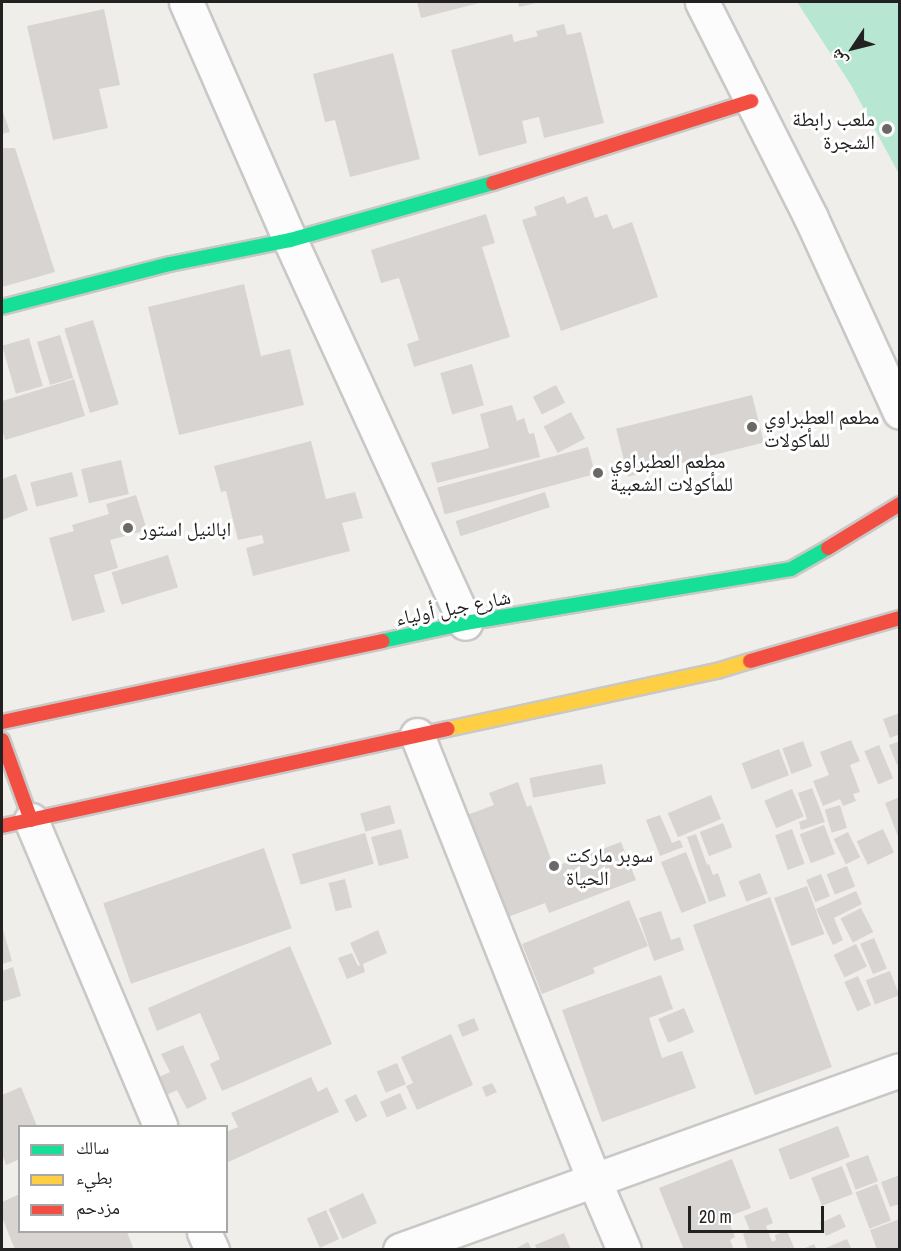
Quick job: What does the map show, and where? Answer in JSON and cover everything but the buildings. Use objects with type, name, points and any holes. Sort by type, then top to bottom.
[{"type":"main road","points":[[2,307],[158,267],[290,240],[522,175],[751,101]]},
{"type":"main road","name":"شارع جبل أولياء","points":[[2,722],[465,623],[791,569],[855,533],[900,504]]},
{"type":"main road","points":[[2,740],[16,823],[717,671],[900,618]]},
{"type":"street","points":[[186,2],[290,240],[465,623]]},
{"type":"street","points":[[702,2],[811,219],[900,412]]},
{"type":"street","points":[[417,735],[593,1178],[624,1250]]},
{"type":"street","points":[[16,823],[160,1125]]},
{"type":"street","points":[[400,1250],[593,1178],[900,1070]]},
{"type":"street","points":[[204,1233],[212,1250]]},
{"type":"green space","name":"ملعب رابطة الشجرة","points":[[797,2],[899,2],[899,174],[851,85]]},
{"type":"traffic: fast","points":[[2,307],[170,264],[290,240],[493,183]]},
{"type":"traffic: fast","points":[[382,641],[465,623],[791,569],[828,548]]},
{"type":"traffic: slow","points":[[448,729],[717,671],[750,661]]},
{"type":"traffic: jam","points":[[493,183],[751,101]]},
{"type":"traffic: jam","points":[[828,548],[900,504]]},
{"type":"traffic: jam","points":[[750,661],[900,618]]},
{"type":"traffic: jam","points":[[2,722],[382,641]]},
{"type":"traffic: jam","points":[[2,826],[448,729]]},
{"type":"traffic: jam","points":[[2,740],[31,820]]},
{"type":"place","name":"ملعب رابطة الشجرة","points":[[887,129]]},
{"type":"place","name":"مطعم العطبراوي للمأكولات","points":[[752,427]]},
{"type":"place","name":"مطعم العطبراوي للمأكولات الشعبية","points":[[598,473]]},
{"type":"place","name":"ابالنيل استور","points":[[128,528]]},
{"type":"place","name":"سوبر ماركت الحياة","points":[[554,866]]}]
